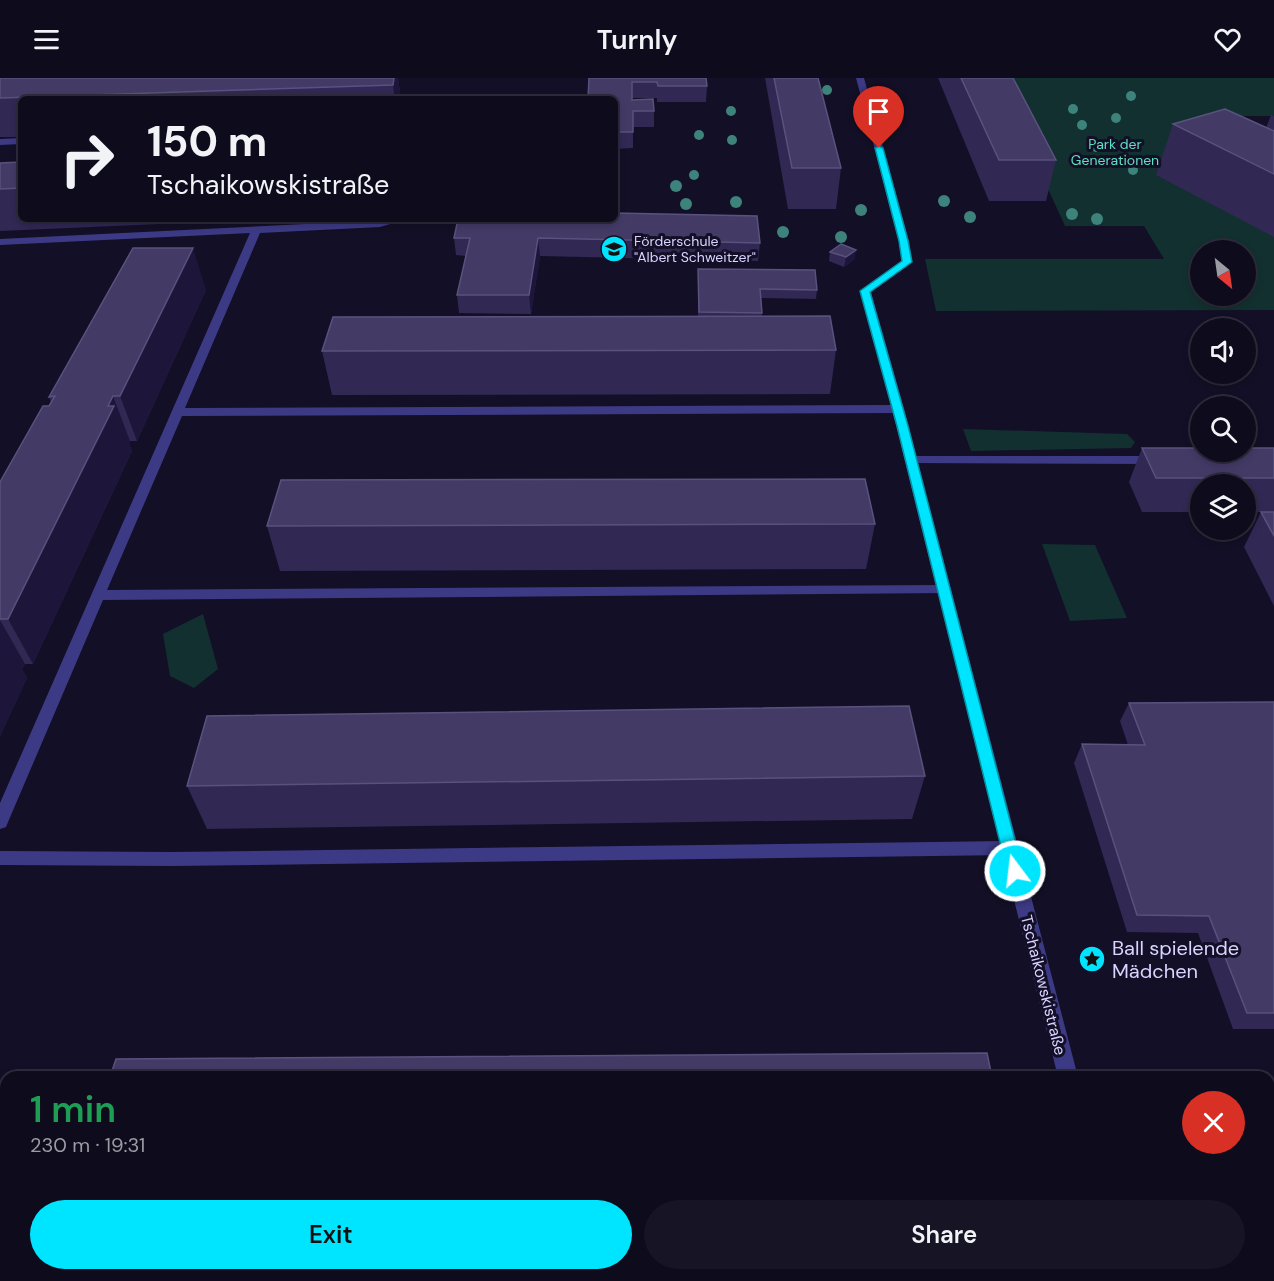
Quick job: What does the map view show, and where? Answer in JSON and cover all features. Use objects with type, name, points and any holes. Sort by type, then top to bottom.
[{"type":"street","name":"Tschaikowskistraße","points":[[860,78],[904,241],[907,262],[865,291],[911,459],[1066,1071]]},
{"type":"street","points":[[0,142],[18,141]]},
{"type":"street","points":[[0,242],[256,231],[389,222]]},
{"type":"street","points":[[0,822],[256,231]]},
{"type":"street","points":[[176,412],[898,409]]},
{"type":"street","points":[[911,459],[1169,460]]},
{"type":"street","points":[[98,595],[944,590]]},
{"type":"street","points":[[0,858],[173,859],[1009,848]]},
{"type":"green space","name":"Park der Generationen","points":[[997,78],[1274,78],[1274,116],[1206,116],[1274,169],[1274,310],[936,311],[925,259],[1164,259],[1144,226],[1065,226]]},
{"type":"green space","points":[[963,429],[1127,434],[1135,442],[1131,448],[971,451]]},
{"type":"green space","points":[[1042,544],[1095,545],[1127,618],[1070,621]]},
{"type":"green space","points":[[203,614],[218,669],[194,688],[170,676],[163,634]]},
{"type":"building","points":[[0,78],[394,78],[393,85],[0,98]]},
{"type":"building","points":[[589,78],[706,78],[707,86],[658,86],[657,82],[632,82],[632,100],[653,99],[654,111],[633,111],[633,132],[618,132],[618,96],[588,96]]},
{"type":"building","points":[[774,78],[818,78],[841,168],[792,168]]},
{"type":"building","points":[[961,78],[1013,78],[1056,160],[999,160]]},
{"type":"building","points":[[1225,109],[1274,131],[1274,174],[1173,124]]},
{"type":"building","points":[[18,162],[18,188],[0,189],[0,163]]},
{"type":"building","points":[[618,213],[757,216],[760,243],[538,238],[529,295],[457,295],[470,238],[454,238],[457,222],[618,222]]},
{"type":"building","points":[[841,244],[856,250],[846,257],[830,252]]},
{"type":"building","points":[[133,248],[193,248],[120,396],[113,396],[108,406],[114,406],[8,619],[0,619],[0,482],[43,406],[49,406],[55,396],[49,397]]},
{"type":"building","points":[[698,269],[815,270],[817,290],[760,289],[762,313],[699,312]]},
{"type":"building","points":[[830,316],[836,350],[322,351],[333,317]]},
{"type":"building","points":[[1142,448],[1190,448],[1190,462],[1256,462],[1256,448],[1274,448],[1274,478],[1256,478],[1256,474],[1190,474],[1190,478],[1156,478]]},
{"type":"building","points":[[865,479],[875,524],[267,526],[281,480]]},
{"type":"building","points":[[1261,512],[1274,512],[1274,536]]},
{"type":"building","points":[[1274,702],[1274,1013],[1247,1013],[1209,916],[1137,915],[1082,744],[1145,745],[1129,703]]},
{"type":"building","points":[[909,706],[925,776],[187,786],[207,716]]},
{"type":"building","points":[[987,1053],[991,1071],[112,1071],[116,1059]]},
{"type":"place","name":"Förderschule \"Albert Schweitzer\"","points":[[614,249]]},
{"type":"place","name":"Ball spielende Mädchen","points":[[1092,959]]},
{"type":"route","points":[[879,148],[904,241],[907,262],[865,291],[902,426],[1015,871]]}]
